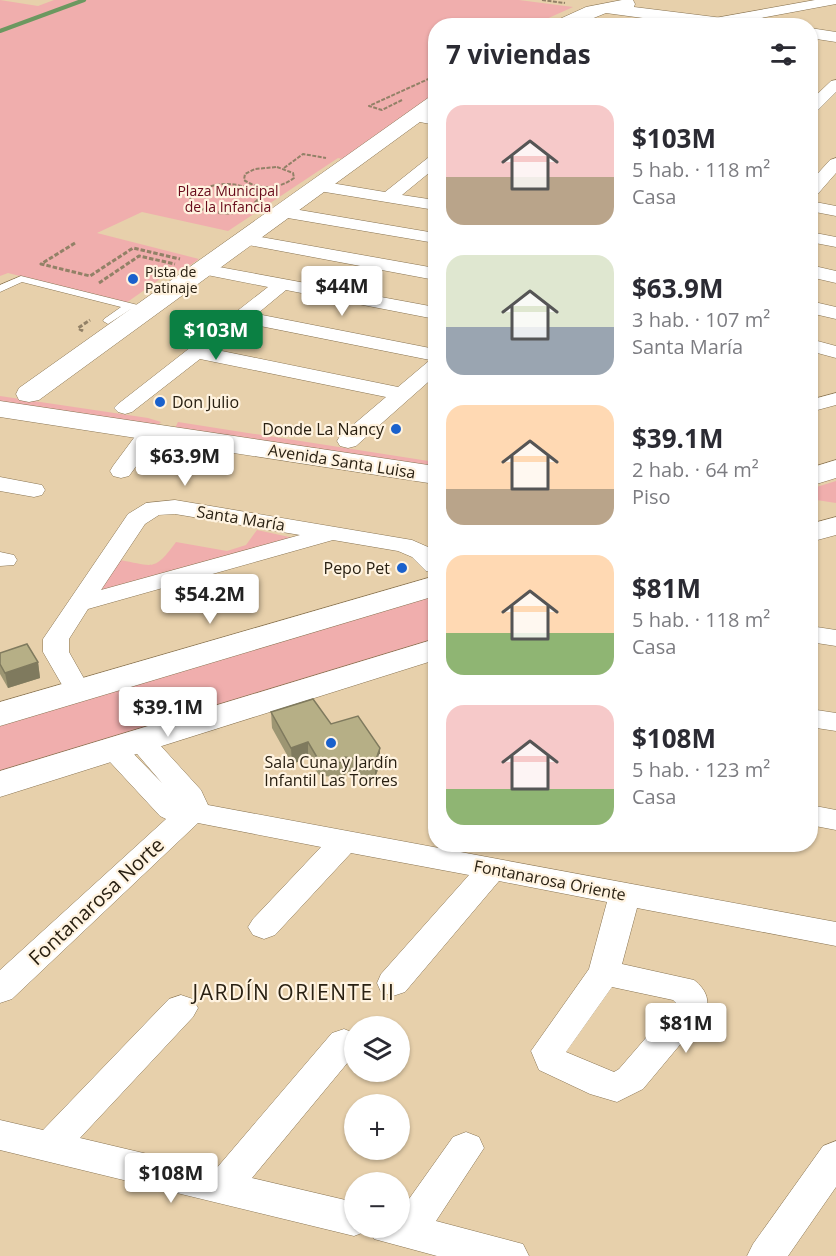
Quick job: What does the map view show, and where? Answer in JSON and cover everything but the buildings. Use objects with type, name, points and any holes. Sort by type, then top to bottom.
[{"type":"street","points":[[576,18],[618,4],[653,0]]},
{"type":"street","points":[[737,18],[836,0]]},
{"type":"street","points":[[618,4],[685,18]]},
{"type":"street","points":[[657,18],[663,15]]},
{"type":"street","points":[[818,33],[836,31]]},
{"type":"street","points":[[818,35],[836,37]]},
{"type":"street","points":[[818,102],[836,84]]},
{"type":"street","points":[[818,105],[836,103]]},
{"type":"street","points":[[28,394],[137,308],[205,267],[351,163],[425,118]]},
{"type":"street","points":[[823,178],[836,163]]},
{"type":"street","points":[[388,197],[428,173]]},
{"type":"street","points":[[319,186],[428,204]]},
{"type":"street","points":[[818,208],[836,211]]},
{"type":"street","points":[[282,212],[428,237]]},
{"type":"street","points":[[818,239],[836,242]]},
{"type":"street","points":[[244,240],[428,285]]},
{"type":"street","points":[[205,267],[428,312]]},
{"type":"street","points":[[818,273],[836,277]]},
{"type":"street","points":[[121,471],[140,421],[197,352],[284,284]]},
{"type":"street","points":[[405,307],[428,286]]},
{"type":"street","points":[[818,309],[836,313]]},
{"type":"street","points":[[242,317],[428,353]]},
{"type":"street","points":[[818,347],[836,352]]},
{"type":"street","points":[[197,352],[403,394]]},
{"type":"street","points":[[348,441],[428,371]]},
{"type":"street","name":"Avenida Santa Luisa","points":[[0,390],[28,394],[140,421],[428,474]]},
{"type":"street","points":[[818,390],[836,393]]},
{"type":"street","points":[[818,404],[836,399]]},
{"type":"street","name":"Avenida Santa Luisa","points":[[0,409],[348,441],[428,453]]},
{"type":"street","points":[[818,475],[836,469]]},
{"type":"street","points":[[0,484],[34,490]]},
{"type":"street","name":"Santa María","points":[[78,691],[56,652],[58,635],[136,519],[140,514],[154,508],[176,507],[404,545],[420,552],[428,559]]},
{"type":"street","points":[[818,514],[836,517]]},
{"type":"street","points":[[818,532],[836,526]]},
{"type":"street","points":[[80,604],[334,533]]},
{"type":"street","points":[[818,535],[836,538]]},
{"type":"street","points":[[0,714],[428,588]]},
{"type":"street","points":[[818,635],[836,638]]},
{"type":"street","points":[[0,784],[428,651]]},
{"type":"street","points":[[818,719],[836,722]]},
{"type":"street","name":"Fontanarosa Oriente","points":[[126,745],[170,809],[177,812],[192,812],[836,934]]},
{"type":"street","name":"Fontanarosa Norte","points":[[0,990],[192,812]]},
{"type":"street","points":[[818,817],[836,820]]},
{"type":"street","points":[[264,927],[344,841]]},
{"type":"street","points":[[393,983],[492,869]]},
{"type":"street","points":[[604,972],[624,894]]},
{"type":"street","points":[[49,1147],[181,1008]]},
{"type":"street","points":[[222,1188],[344,1043]]},
{"type":"street","points":[[0,1135],[344,1217]]},
{"type":"street","points":[[410,1214],[466,1148]]},
{"type":"street","points":[[766,1256],[836,1157]]},
{"type":"street","points":[[410,1232],[510,1256]]},
{"type":"lane","points":[[0,289],[21,279],[137,308]]},
{"type":"lane","points":[[108,321],[137,308]]},
{"type":"path","points":[[382,110],[369,106],[428,79]]},
{"type":"path","points":[[246,182],[243,177],[245,174],[255,169],[284,168],[303,154],[351,163]]},
{"type":"path","points":[[240,184],[257,191],[260,197],[258,201],[237,211],[206,211],[197,209],[189,201],[193,192],[209,186],[246,182],[266,187],[280,186],[291,181],[294,176],[284,168]]},
{"type":"path","points":[[257,191],[266,187]]},
{"type":"path","points":[[75,243],[41,264],[90,276],[133,248],[205,267]]},
{"type":"path","points":[[98,284],[139,256],[178,265]]},
{"type":"path","points":[[78,328],[90,320]]},
{"type":"green space","name":"Plaza Municipal de la Infancia","points":[[0,0],[38,6],[54,0],[519,0],[573,7],[549,18],[428,18],[428,99],[343,159],[338,158],[228,231],[142,212],[97,233],[199,259],[182,271],[173,270],[126,303],[8,273],[0,276]]},
{"type":"green space","points":[[0,396],[148,418],[161,422],[158,425],[0,405]]},
{"type":"green space","points":[[178,422],[428,461],[428,468],[175,428]]},
{"type":"green space","points":[[836,481],[836,503],[818,500],[818,487]]},
{"type":"green space","points":[[257,530],[294,538],[94,593],[120,560],[152,564],[163,558],[176,542],[227,551],[246,545]]},
{"type":"green space","points":[[428,597],[428,642],[0,773],[0,725]]},
{"type":"waterway","points":[[0,31],[84,0]]},
{"type":"place","name":"Pista de Patinaje","points":[[133,279]]},
{"type":"place","name":"Don Julio","points":[[160,402]]},
{"type":"place","name":"Donde La Nancy","points":[[396,429]]},
{"type":"place","name":"Pepo Pet","points":[[402,568]]},
{"type":"place","name":"Sala Cuna y Jardín Infantil Las Torres","points":[[331,743]]},
{"type":"district","name":"JARDÍN ORIENTE II","points":[[294,992]]}]
